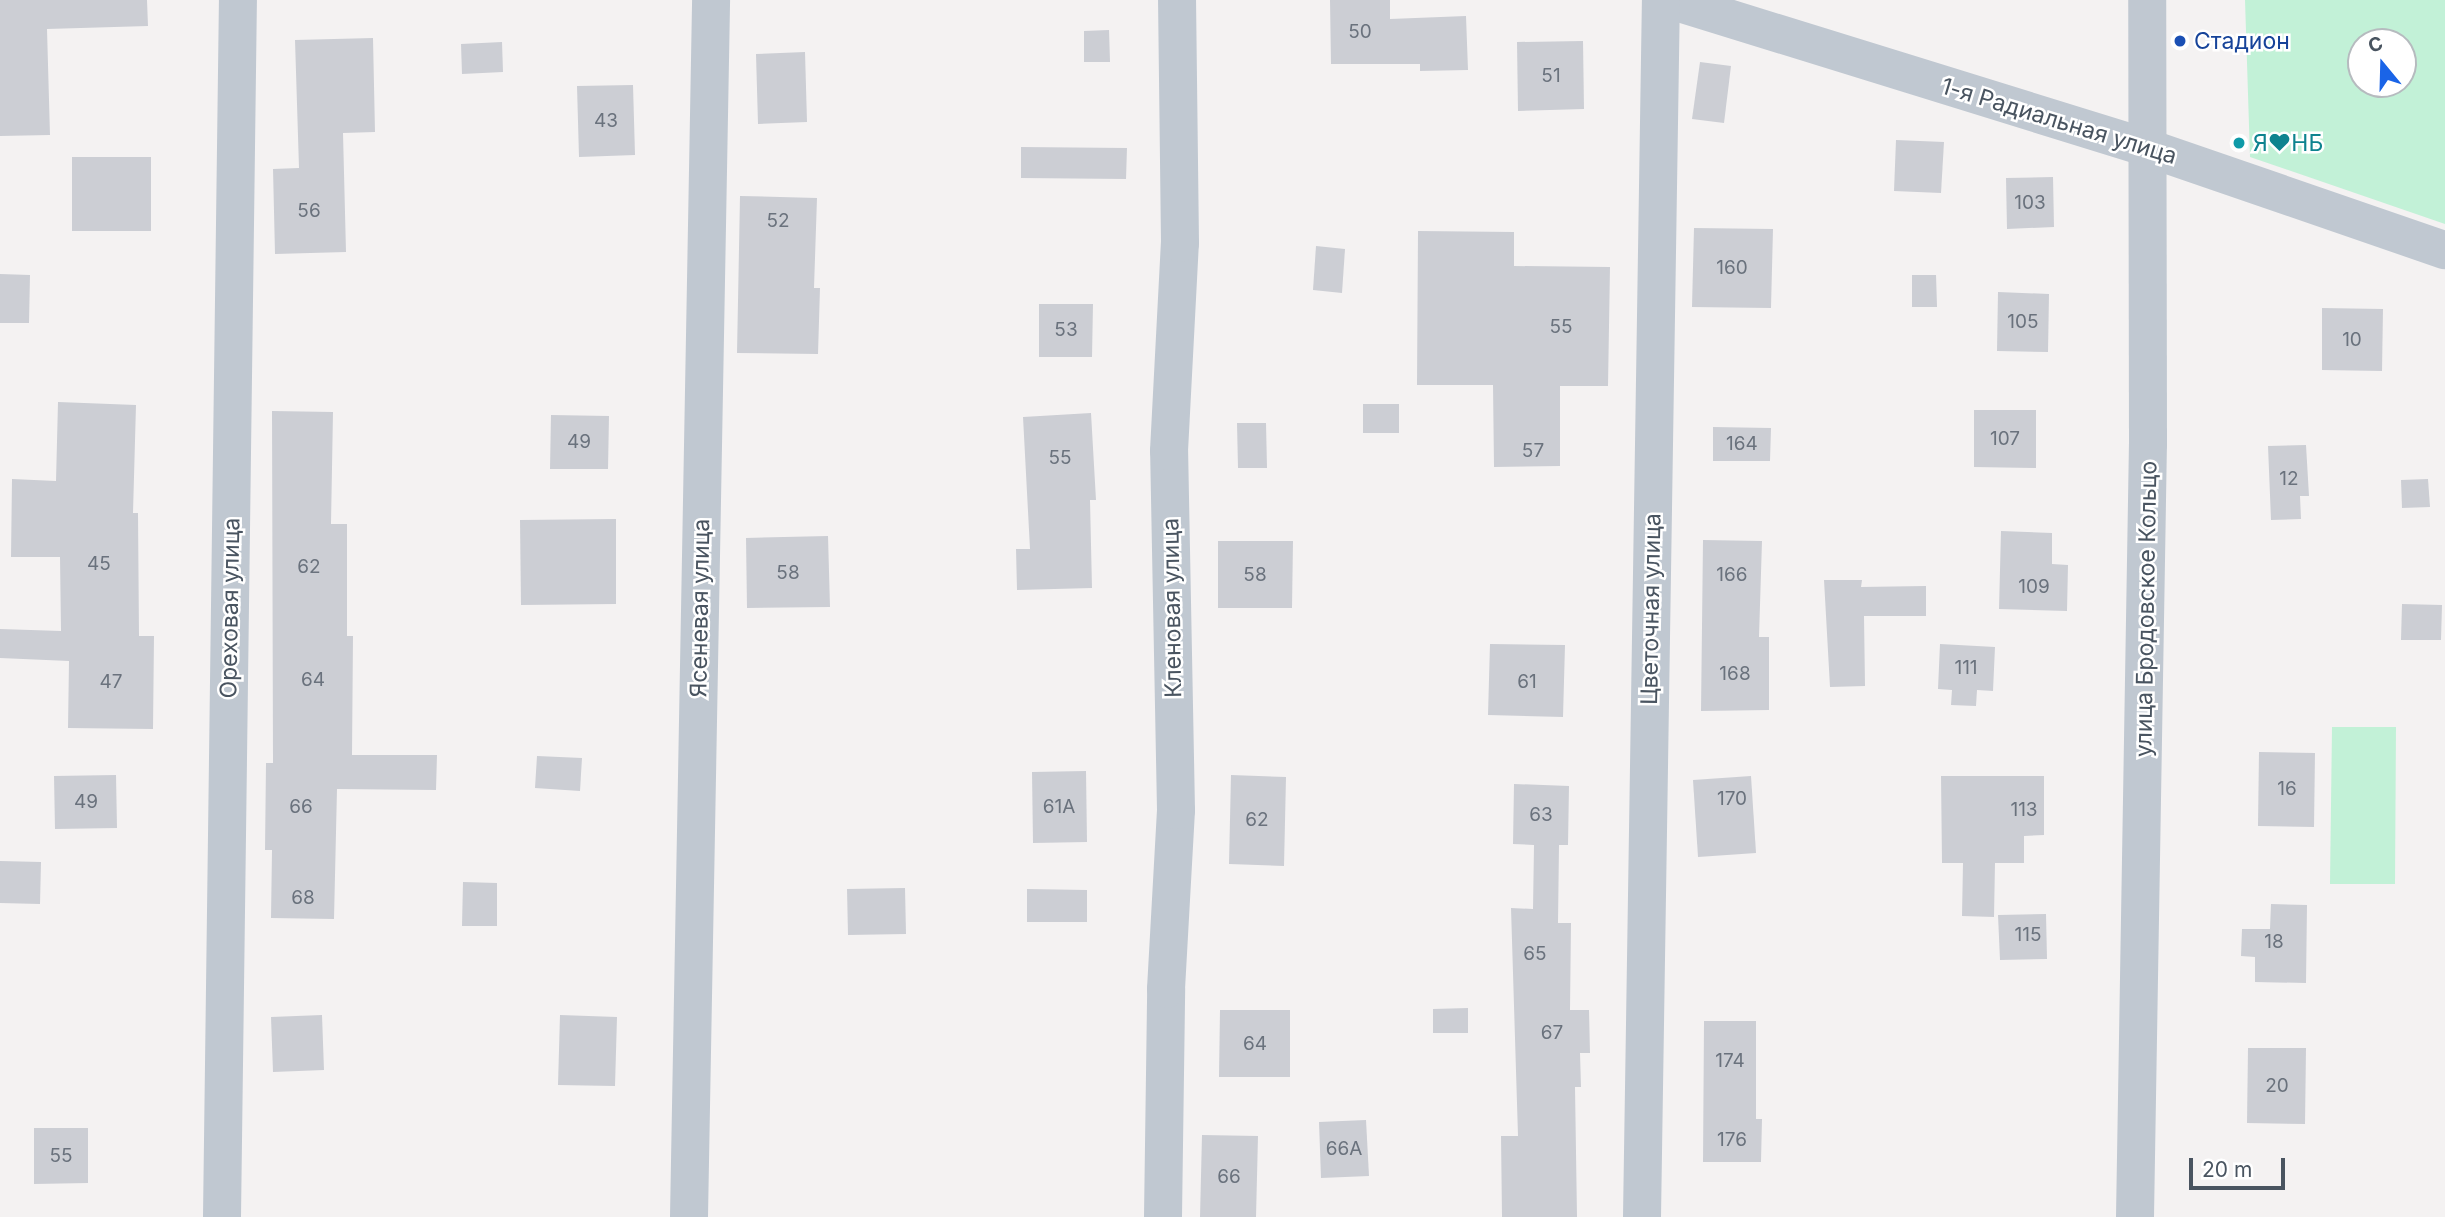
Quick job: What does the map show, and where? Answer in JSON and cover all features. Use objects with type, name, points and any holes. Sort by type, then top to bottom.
[{"type":"street","name":"Ореховая улица","points":[[222,1217],[238,0]]},
{"type":"street","name":"Ясеневая улица","points":[[689,1217],[711,0]]},
{"type":"street","name":"Кленовая улица","points":[[1163,1217],[1166,989],[1176,810],[1169,451],[1180,243],[1177,0]]},
{"type":"street","name":"Цветочная улица","points":[[1642,1217],[1661,0]]},
{"type":"street","name":"1-я Радиальная улица","points":[[1670,0],[2148,148],[2445,250]]},
{"type":"street","name":"улица Бродовское Кольцо","points":[[2135,1217],[2148,444],[2147,0]]},
{"type":"green space","points":[[2245,0],[2445,0],[2445,224],[2250,157]]},
{"type":"green space","points":[[2332,727],[2396,727],[2395,884],[2330,884]]},
{"type":"building","points":[[0,0],[147,0],[148,26],[47,29],[50,135],[0,136]]},
{"type":"building","points":[[1330,0],[1390,0],[1390,19],[1466,16],[1468,70],[1420,71],[1420,64],[1331,64]]},
{"type":"building","points":[[1109,30],[1110,62],[1084,62],[1084,31]]},
{"type":"building","points":[[373,38],[375,132],[343,133],[346,252],[275,254],[273,169],[299,168],[295,40]]},
{"type":"building","points":[[1583,41],[1584,109],[1518,111],[1517,42]]},
{"type":"building","points":[[502,42],[503,72],[462,74],[461,44]]},
{"type":"building","points":[[805,52],[807,122],[758,124],[756,54]]},
{"type":"building","points":[[1700,62],[1731,66],[1724,123],[1692,119]]},
{"type":"building","points":[[633,85],[635,155],[579,157],[577,86]]},
{"type":"building","points":[[1896,140],[1944,142],[1941,193],[1894,191]]},
{"type":"building","points":[[1021,147],[1127,148],[1126,179],[1021,178]]},
{"type":"building","points":[[72,157],[151,157],[151,231],[72,231]]},
{"type":"building","points":[[2053,177],[2054,227],[2007,229],[2006,178]]},
{"type":"building","points":[[740,196],[817,198],[814,288],[820,288],[818,354],[737,353]]},
{"type":"building","points":[[1694,228],[1773,229],[1771,308],[1692,307]]},
{"type":"building","points":[[1418,231],[1514,232],[1514,266],[1610,267],[1608,386],[1560,386],[1560,466],[1494,467],[1493,385],[1417,385]]},
{"type":"building","points":[[1316,246],[1345,249],[1342,293],[1313,290]]},
{"type":"building","points":[[0,274],[30,275],[29,323],[0,323]]},
{"type":"building","points":[[1912,275],[1936,275],[1937,307],[1912,307]]},
{"type":"building","points":[[1998,292],[2049,294],[2048,352],[1997,351]]},
{"type":"building","points":[[1039,304],[1093,304],[1092,357],[1039,357]]},
{"type":"building","points":[[2322,308],[2383,309],[2382,371],[2322,370]]},
{"type":"building","points":[[58,402],[136,405],[133,513],[138,513],[139,636],[154,636],[153,729],[68,728],[69,661],[0,658],[0,629],[61,631],[60,557],[11,557],[12,479],[56,481]]},
{"type":"building","points":[[1363,404],[1399,404],[1399,433],[1363,433]]},
{"type":"building","points":[[1974,410],[2036,410],[2036,468],[1974,467]]},
{"type":"building","points":[[272,411],[333,412],[331,524],[347,524],[347,636],[353,636],[352,755],[437,755],[436,790],[337,789],[334,919],[271,918],[272,850],[265,850],[266,763],[273,763]]},
{"type":"building","points":[[1091,413],[1096,500],[1090,500],[1092,588],[1017,590],[1016,549],[1030,549],[1023,417]]},
{"type":"building","points":[[551,415],[609,416],[608,469],[550,469]]},
{"type":"building","points":[[1237,423],[1266,423],[1267,468],[1238,468]]},
{"type":"building","points":[[1713,427],[1771,428],[1770,461],[1713,461]]},
{"type":"building","points":[[2306,445],[2309,496],[2300,496],[2301,519],[2271,520],[2268,446]]},
{"type":"building","points":[[2428,479],[2430,507],[2402,508],[2401,480]]},
{"type":"building","points":[[616,519],[616,604],[521,605],[520,520]]},
{"type":"building","points":[[2001,531],[2052,533],[2052,564],[2068,565],[2067,611],[1999,609]]},
{"type":"building","points":[[828,536],[830,607],[747,608],[746,538]]},
{"type":"building","points":[[1703,540],[1762,541],[1759,637],[1769,637],[1769,710],[1701,711]]},
{"type":"building","points":[[1218,541],[1293,541],[1292,608],[1218,608]]},
{"type":"building","points":[[1824,580],[1862,580],[1861,587],[1926,586],[1926,616],[1864,616],[1865,686],[1830,687]]},
{"type":"building","points":[[2402,604],[2442,605],[2441,640],[2401,640]]},
{"type":"building","points":[[1490,644],[1565,645],[1563,717],[1488,715]]},
{"type":"building","points":[[1940,644],[1995,647],[1993,691],[1977,690],[1976,706],[1951,705],[1952,690],[1938,689]]},
{"type":"building","points":[[2259,752],[2315,753],[2314,827],[2258,826]]},
{"type":"building","points":[[537,756],[582,758],[580,791],[535,788]]},
{"type":"building","points":[[1086,771],[1087,842],[1033,843],[1032,772]]},
{"type":"building","points":[[116,775],[117,828],[55,829],[54,776]]},
{"type":"building","points":[[1231,775],[1286,777],[1284,866],[1229,864]]},
{"type":"building","points":[[1751,776],[1756,853],[1698,857],[1693,780]]},
{"type":"building","points":[[1941,776],[2044,776],[2044,835],[2024,836],[2024,863],[1995,863],[1994,917],[1962,916],[1963,863],[1942,863]]},
{"type":"building","points":[[1514,784],[1569,786],[1568,845],[1559,845],[1558,923],[1571,923],[1570,1010],[1589,1010],[1590,1053],[1580,1053],[1581,1087],[1575,1087],[1577,1217],[1502,1217],[1501,1136],[1518,1136],[1511,908],[1533,909],[1534,845],[1513,844]]},
{"type":"building","points":[[0,861],[41,862],[40,904],[0,903]]},
{"type":"building","points":[[463,882],[497,883],[497,926],[462,926]]},
{"type":"building","points":[[905,888],[906,934],[848,935],[847,889]]},
{"type":"building","points":[[1027,889],[1087,890],[1087,922],[1027,922]]},
{"type":"building","points":[[2271,904],[2307,905],[2306,983],[2255,982],[2255,957],[2241,956],[2242,929],[2270,929]]},
{"type":"building","points":[[2046,914],[2047,959],[2000,960],[1998,915]]},
{"type":"building","points":[[1468,1008],[1468,1033],[1433,1033],[1433,1009]]},
{"type":"building","points":[[1220,1010],[1290,1010],[1290,1077],[1219,1077]]},
{"type":"building","points":[[322,1015],[324,1070],[273,1072],[271,1017]]},
{"type":"building","points":[[560,1015],[617,1017],[615,1086],[558,1085]]},
{"type":"building","points":[[1704,1021],[1756,1021],[1756,1119],[1762,1119],[1761,1162],[1703,1162]]},
{"type":"building","points":[[2248,1048],[2306,1048],[2305,1124],[2247,1123]]},
{"type":"building","points":[[1366,1120],[1369,1176],[1321,1178],[1319,1122]]},
{"type":"building","points":[[34,1128],[88,1128],[88,1183],[34,1184]]},
{"type":"building","points":[[1202,1135],[1258,1136],[1256,1217],[1200,1217]]},
{"type":"place","name":"Стадион","points":[[2180,41]]},
{"type":"place","name":"Я♥НБ","points":[[2239,143]]}]
